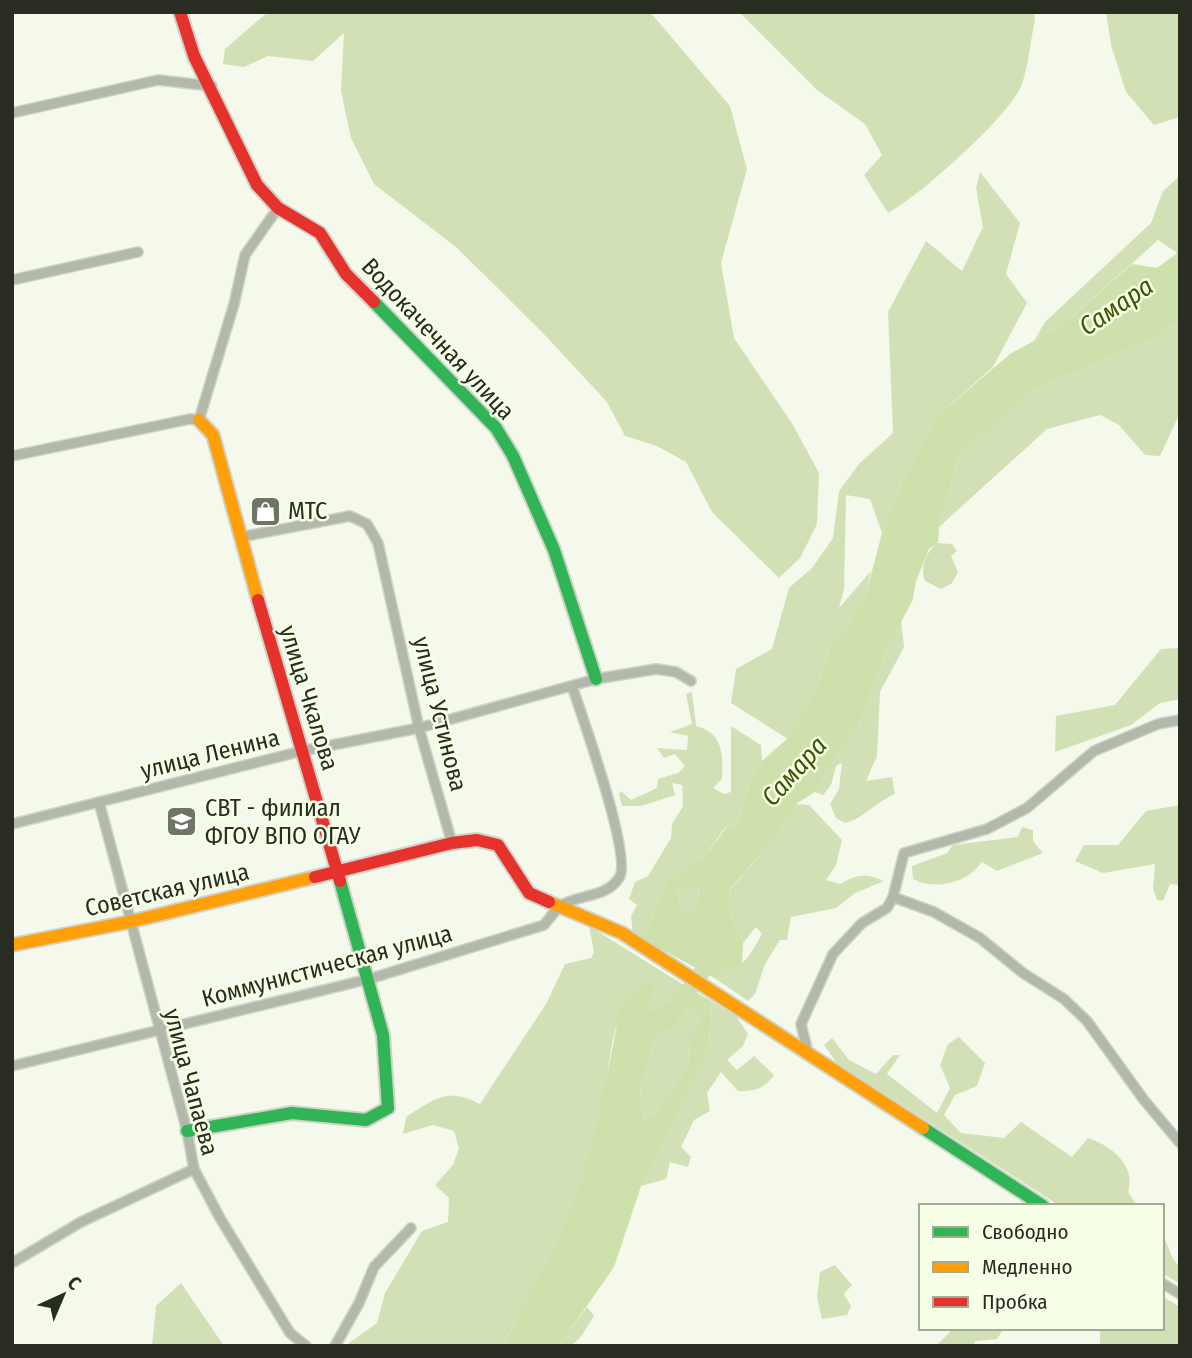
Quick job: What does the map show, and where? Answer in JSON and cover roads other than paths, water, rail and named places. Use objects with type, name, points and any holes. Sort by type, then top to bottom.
[{"type":"street","name":"Водокачечная улица","points":[[180,12],[194,56],[212,86],[236,145],[257,185],[278,208],[320,233],[346,274],[503,439],[553,549],[596,679]]},
{"type":"street","points":[[12,113],[158,80],[212,86]]},
{"type":"street","points":[[12,456],[190,419],[200,420],[234,304],[245,255],[278,208]]},
{"type":"street","points":[[12,280],[138,252]]},
{"type":"street","name":"улица Чкалова","points":[[187,1131],[264,1115],[331,1114],[351,1121],[370,1120],[383,1114],[388,1108],[389,1096],[383,1035],[339,871],[288,710],[213,435],[200,420]]},
{"type":"street","name":"улица Устинова","points":[[241,537],[349,516],[367,524],[378,543],[419,728],[452,843]]},
{"type":"street","name":"улица Ленина","points":[[12,824],[302,751],[419,728],[596,679],[656,669],[676,672],[691,681]]},
{"type":"street","points":[[561,905],[609,889],[621,877],[622,864],[613,813],[572,686]]},
{"type":"street","points":[[808,1053],[801,1024],[833,954],[862,923],[887,908],[893,897],[904,853],[987,829],[1027,808],[1094,751],[1158,724],[1180,718]]},
{"type":"street","name":"улица Чапаева","points":[[99,802],[187,1131],[194,1169],[265,1294],[290,1333],[306,1346]]},
{"type":"street","points":[[452,843],[477,840],[498,845],[529,892],[622,933],[794,1041],[808,1053],[1040,1204]]},
{"type":"street","name":"Советская улица","points":[[12,945],[129,922],[452,843]]},
{"type":"street","points":[[893,897],[934,912],[981,938],[1023,973],[1064,999],[1087,1021],[1144,1100],[1180,1143]]},
{"type":"street","name":"Коммунистическая улица","points":[[12,1066],[369,979],[544,925],[561,905]]},
{"type":"street","points":[[12,1263],[81,1222],[194,1169]]},
{"type":"street","points":[[335,1346],[359,1303],[374,1267],[411,1228]]},
{"type":"street","points":[[1164,1284],[1180,1294]]},
{"type":"water","points":[[1180,251],[1180,319],[1155,338],[1034,390],[960,452],[939,527],[938,543],[929,549],[916,581],[913,599],[887,649],[858,728],[850,732],[815,792],[796,804],[772,841],[730,889],[729,911],[743,943],[742,966],[721,969],[716,979],[643,939],[667,880],[694,866],[726,828],[737,827],[750,782],[762,761],[788,738],[816,690],[831,643],[850,622],[866,594],[882,533],[902,481],[935,418],[1010,354],[1063,325],[1132,264],[1157,268]],"holes":[[[699,883],[698,902],[690,913],[680,909],[677,891]]]},
{"type":"water","points":[[644,979],[654,985],[648,1012],[690,989],[711,1001],[709,1049],[641,1186],[614,1267],[559,1346],[504,1346],[569,1216],[594,1138],[621,1003],[637,992]],"holes":[[[688,1010],[701,1013],[701,1022],[689,1040],[690,1063],[655,1114],[644,1119],[640,1092],[655,1036],[670,1030]]]},
{"type":"waterway","name":"Самара","points":[[679,1004],[715,954]]},
{"type":"place","name":"МТС","points":[[265,511]]},
{"type":"place","name":"СВТ - филиал ФГОУ ВПО ОГАУ","points":[[182,822]]}]
